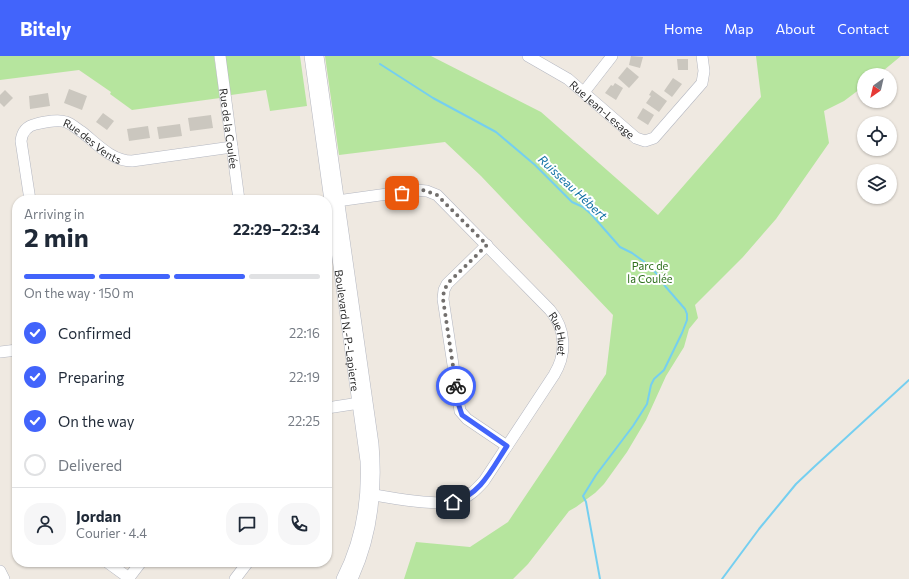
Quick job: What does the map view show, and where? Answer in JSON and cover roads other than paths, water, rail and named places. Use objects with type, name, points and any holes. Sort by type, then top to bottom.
[{"type":"street","name":"Rue de la Coulée","points":[[220,56],[238,195]]},
{"type":"street","name":"Boulevard N.-P.-Lapierre","points":[[310,56],[334,202],[363,403],[375,468],[370,495],[354,552],[342,579]]},
{"type":"street","name":"Boulevard N.-P.-Lapierre","points":[[318,56],[334,202]]},
{"type":"street","name":"Rue Jean-Lesage","points":[[528,56],[562,75],[641,141],[649,141],[656,136],[702,83],[704,72],[702,56]]},
{"type":"street","points":[[584,92],[612,56]]},
{"type":"street","name":"Rue des Vents","points":[[29,195],[21,141],[22,135],[27,128],[34,125],[58,121],[68,123],[113,156],[123,160],[132,161],[232,147]]},
{"type":"street","name":"Rue Huet","points":[[334,202],[416,190],[427,191],[441,198],[554,314],[558,320],[564,341],[562,360],[558,369],[479,487],[466,497],[457,501],[435,503],[370,495]]},
{"type":"street","points":[[487,245],[449,282],[444,290],[443,299],[460,411],[467,418],[507,446]]},
{"type":"street","points":[[0,352],[12,351]]},
{"type":"street","points":[[332,407],[363,403]]},
{"type":"street","name":"Boulevard N.-P.-Lapierre","points":[[352,579],[364,546],[372,513],[370,495]]},
{"type":"street","points":[[113,567],[129,579],[137,567]]},
{"type":"street","points":[[235,579],[244,567]]},
{"type":"street","points":[[0,571],[4,579]]},
{"type":"waterway","name":"Ruisseau Hébert","points":[[380,64],[433,98],[496,132],[535,165],[572,202],[583,207],[591,214],[620,247],[646,263],[659,276],[665,286],[685,309],[687,320],[682,333],[664,370],[654,379],[651,385],[647,404],[633,426],[596,475],[583,496],[586,502],[600,579]]},
{"type":"waterway","points":[[722,579],[759,529],[796,484],[909,380]]},
{"type":"park label","name":"Parc de la Coulée","points":[[650,271]]}]
